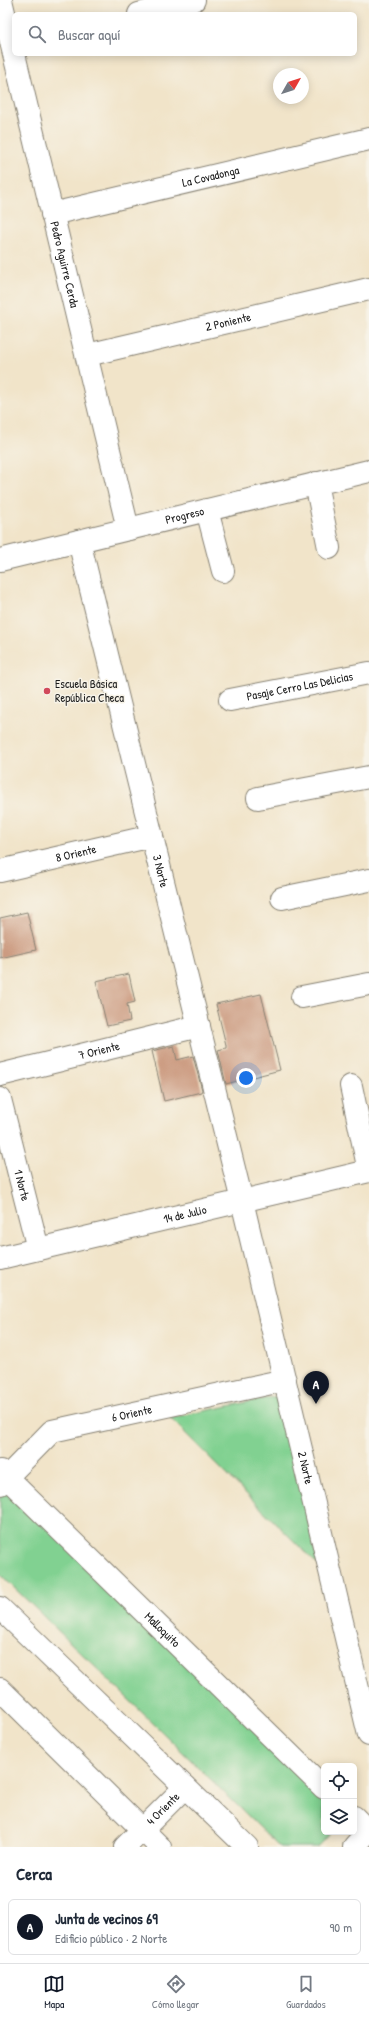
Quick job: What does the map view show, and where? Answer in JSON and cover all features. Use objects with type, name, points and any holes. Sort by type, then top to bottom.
[{"type":"street","name":"Pedro Aguirre Cerda","points":[[1,0],[12,42]]},
{"type":"street","points":[[145,8],[194,0]]},
{"type":"street","name":"Pedro Aguirre Cerda","points":[[15,56],[128,529]]},
{"type":"street","name":"La Covadonga","points":[[52,214],[369,139]]},
{"type":"street","name":"2 Poniente","points":[[87,356],[369,289]]},
{"type":"street","name":"Progreso","points":[[0,560],[369,471]]},
{"type":"street","points":[[316,483],[329,548]]},
{"type":"street","points":[[207,510],[223,571]]},
{"type":"street","name":"3 Norte","points":[[80,541],[242,1201]]},
{"type":"street","name":"Pasaje Cerro Las Delicias","points":[[230,700],[369,673]]},
{"type":"street","points":[[258,798],[369,777]]},
{"type":"street","name":"8 Oriente","points":[[0,871],[152,836]]},
{"type":"street","points":[[282,898],[369,880]]},
{"type":"street","points":[[302,997],[369,984]]},
{"type":"street","name":"7 Oriente","points":[[0,1075],[199,1026]]},
{"type":"street","points":[[351,1086],[369,1171]]},
{"type":"street","name":"1 Norte","points":[[0,1099],[38,1249]]},
{"type":"street","name":"14 de Julio","points":[[0,1258],[369,1171]]},
{"type":"street","name":"2 Norte","points":[[242,1201],[369,1735]]},
{"type":"street","name":"6 Oriente","points":[[2,1477],[52,1431],[285,1380]]},
{"type":"street","name":"Malloquito","points":[[2,1477],[321,1785]]},
{"type":"street","points":[[0,1608],[247,1847]]},
{"type":"street","points":[[0,1689],[160,1847]]},
{"type":"street","name":"4 Oriente","points":[[125,1847],[185,1787]]},
{"type":"street","points":[[354,1847],[364,1826]]},
{"type":"green space","points":[[282,1395],[318,1565],[170,1418]]},
{"type":"green space","points":[[7,1489],[321,1791],[321,1835],[329,1835],[318,1847],[280,1847],[0,1574],[0,1497]]},
{"type":"building","points":[[27,912],[36,950],[0,958],[0,918]]},
{"type":"building","points":[[129,974],[135,1002],[127,1004],[130,1021],[107,1026],[96,981]]},
{"type":"building","points":[[261,994],[280,1070],[226,1084],[218,1050],[226,1048],[226,1045],[216,1004]]},
{"type":"building","points":[[174,1046],[177,1060],[193,1056],[202,1090],[201,1092],[164,1101],[152,1051]]},
{"type":"place","name":"Escuela Básica República Checa","points":[[47,691]]},
{"type":"place","name":"Junta de vecinos 69","points":[[316,1404]]}]
